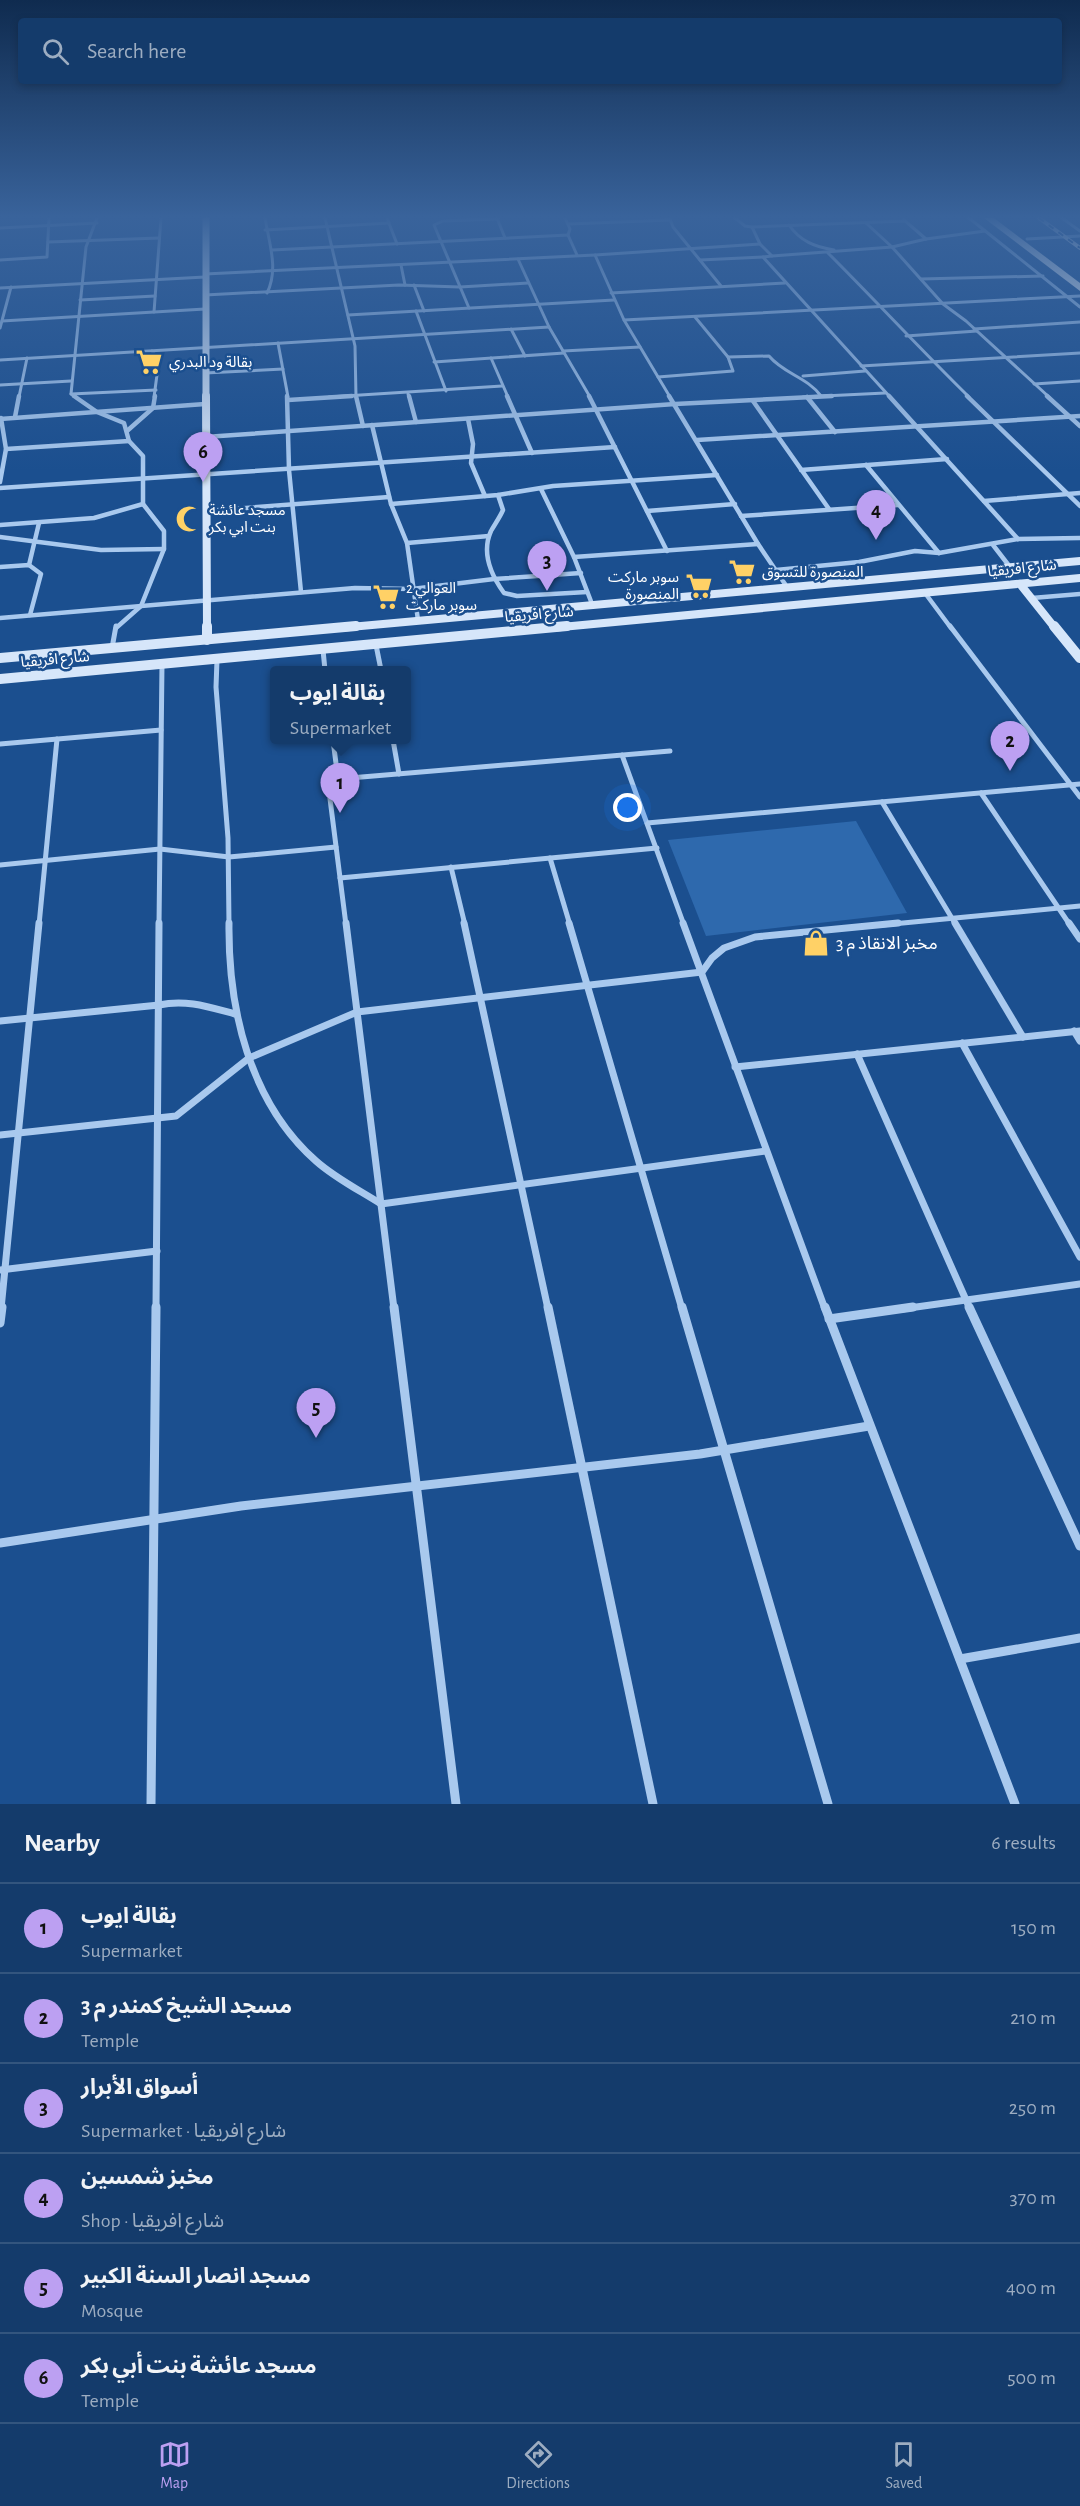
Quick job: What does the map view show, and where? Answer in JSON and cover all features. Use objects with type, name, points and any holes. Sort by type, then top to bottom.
[{"type":"street","points":[[7,302],[1,325],[79,316],[205,309]]},
{"type":"street","points":[[70,394],[80,302]]},
{"type":"street","points":[[154,312],[155,302]]},
{"type":"street","points":[[205,302],[207,640]]},
{"type":"street","points":[[344,302],[353,338],[356,396],[363,426]]},
{"type":"street","points":[[421,302],[424,311]]},
{"type":"street","points":[[467,302],[469,308]]},
{"type":"street","points":[[538,302],[549,327],[597,411],[667,551]]},
{"type":"street","points":[[348,315],[582,302]]},
{"type":"street","points":[[615,302],[741,516],[787,587]]},
{"type":"street","points":[[803,302],[1018,538]]},
{"type":"street","points":[[877,302],[906,336],[1080,506]]},
{"type":"street","points":[[624,320],[975,302]]},
{"type":"street","points":[[943,304],[976,330],[1080,426]]},
{"type":"street","points":[[416,311],[446,391]]},
{"type":"street","points":[[658,377],[732,372],[728,357],[695,317]]},
{"type":"street","points":[[906,336],[1080,322]]},
{"type":"street","points":[[0,360],[549,327]]},
{"type":"street","points":[[511,330],[525,356]]},
{"type":"street","points":[[278,343],[288,400],[289,470],[301,592]]},
{"type":"street","points":[[434,362],[640,347]]},
{"type":"street","points":[[127,431],[153,408],[159,360],[152,351]]},
{"type":"street","points":[[861,366],[1080,353]]},
{"type":"street","points":[[728,357],[769,356],[778,366],[803,376],[822,396]]},
{"type":"street","points":[[15,417],[27,358]]},
{"type":"street","points":[[491,358],[532,453]]},
{"type":"street","points":[[205,373],[283,369]]},
{"type":"street","points":[[803,376],[865,371]]},
{"type":"street","points":[[0,386],[71,381]]},
{"type":"street","points":[[1034,384],[1080,381]]},
{"type":"street","points":[[288,400],[408,394],[502,386]]},
{"type":"street","points":[[70,394],[156,390]]},
{"type":"street","points":[[206,437],[675,404],[885,393]]},
{"type":"street","points":[[70,394],[97,412],[124,423],[129,441],[143,456],[143,504],[164,531],[164,549],[141,606],[116,626],[112,648]]},
{"type":"street","points":[[408,394],[416,422]]},
{"type":"street","points":[[807,398],[835,432]]},
{"type":"street","points":[[753,401],[829,509]]},
{"type":"street","points":[[0,482],[6,449],[1,418],[205,405]]},
{"type":"street","points":[[697,440],[1080,416]]},
{"type":"street","points":[[468,419],[473,439],[472,466],[485,496]]},
{"type":"street","points":[[372,425],[391,504],[406,543],[418,620]]},
{"type":"street","points":[[6,449],[129,441]]},
{"type":"street","points":[[0,488],[615,447]]},
{"type":"street","points":[[801,470],[947,459]]},
{"type":"street","points":[[866,465],[939,553]]},
{"type":"street","points":[[391,504],[717,475]]},
{"type":"street","points":[[541,489],[574,557],[592,604]]},
{"type":"street","points":[[984,501],[1080,493]]},
{"type":"street","points":[[498,495],[503,510],[489,536],[487,562],[494,579],[504,593],[510,596],[587,592]]},
{"type":"street","points":[[206,511],[389,497]]},
{"type":"street","points":[[0,525],[94,518],[143,504]]},
{"type":"street","points":[[647,511],[735,504]]},
{"type":"street","points":[[741,516],[898,505]]},
{"type":"street","points":[[29,565],[39,522]]},
{"type":"street","points":[[406,543],[489,536]]},
{"type":"street","points":[[0,537],[101,550],[164,549]]},
{"type":"street","points":[[776,570],[858,562],[915,551],[939,553],[993,545],[1018,538],[1080,538]]},
{"type":"street","points":[[574,557],[758,544]]},
{"type":"street","points":[[993,545],[1010,567]]},
{"type":"street","name":"شارع افريقيا","points":[[0,658],[1080,561]]},
{"type":"street","points":[[0,567],[29,565],[38,569],[42,577],[30,615]]},
{"type":"street","points":[[0,618],[355,588],[412,589],[494,579],[580,573]]},
{"type":"street","name":"شارع افريقيا","points":[[0,679],[1080,578]]},
{"type":"street","points":[[1020,584],[1080,658]]},
{"type":"street","points":[[925,593],[1080,797]]},
{"type":"street","points":[[1032,598],[1080,594]]},
{"type":"street","points":[[687,596],[672,604],[675,609],[692,615]]},
{"type":"street","points":[[609,603],[625,605],[634,610],[635,614],[622,622]]},
{"type":"street","points":[[376,645],[380,666]]},
{"type":"street","points":[[323,650],[325,666]]},
{"type":"street","points":[[217,660],[216,687],[229,857],[230,974],[235,1014],[249,1058],[268,1100],[298,1143],[328,1170],[381,1204],[766,1151]]},
{"type":"street","points":[[152,1804],[162,664]]},
{"type":"street","points":[[0,744],[161,730]]},
{"type":"street","points":[[0,1323],[3,1270],[57,739]]},
{"type":"street","points":[[334,744],[338,779]]},
{"type":"street","points":[[394,744],[399,774]]},
{"type":"street","points":[[456,1804],[328,783],[338,779],[670,751]]},
{"type":"street","points":[[622,755],[869,1426],[1015,1804]]},
{"type":"street","points":[[647,823],[1080,784]]},
{"type":"street","points":[[981,793],[1080,939]]},
{"type":"street","points":[[882,802],[1023,1037]]},
{"type":"street","points":[[0,865],[160,849],[229,857],[336,847]]},
{"type":"street","points":[[340,878],[657,848]]},
{"type":"street","points":[[550,858],[828,1804]]},
{"type":"street","points":[[451,867],[482,998],[653,1804]]},
{"type":"street","points":[[702,972],[710,958],[718,951],[739,941],[755,937],[1080,906]]},
{"type":"street","points":[[0,1135],[158,1116],[176,1116],[249,1058],[357,1012],[702,972]]},
{"type":"street","points":[[0,1021],[159,1005],[176,1001],[235,1014]]},
{"type":"street","points":[[735,1067],[1077,1031],[1080,1041]]},
{"type":"street","points":[[962,1043],[1080,1257]]},
{"type":"street","points":[[857,1054],[966,1300],[1080,1546]]},
{"type":"street","points":[[3,1270],[157,1251]]},
{"type":"street","points":[[829,1319],[1080,1284]]},
{"type":"street","points":[[0,1543],[241,1506],[582,1468],[725,1449],[869,1426]]},
{"type":"street","points":[[960,1659],[1080,1638]]},
{"type":"shaded area","points":[[856,821],[907,913],[706,936],[668,840]]},
{"type":"place","name":"بقالة ود البدري","points":[[149,362]]},
{"type":"place","name":"مسجد عائشة بنت أبي بكر","points":[[203,482]]},
{"type":"place","name":"مسجد عائشة بنت ابي بكر","points":[[189,519]]},
{"type":"place","name":"مخبز شمسين","points":[[876,540]]},
{"type":"place","name":"المنصورة للتسوق","points":[[742,572]]},
{"type":"place","name":"سوبر ماركت المنصورة","points":[[699,586]]},
{"type":"place","name":"أسواق الأبرار","points":[[547,591]]},
{"type":"place","name":"العوالي 2 سوبر ماركت","points":[[386,597]]},
{"type":"place","name":"مسجد الشيخ كمندر م 3","points":[[1010,771]]},
{"type":"place","name":"بقالة ايوب","points":[[340,813]]},
{"type":"place","name":"مخبز الانقاذ م 3","points":[[816,943]]},
{"type":"place","name":"مسجد انصار السنة الكبير","points":[[316,1438]]}]
